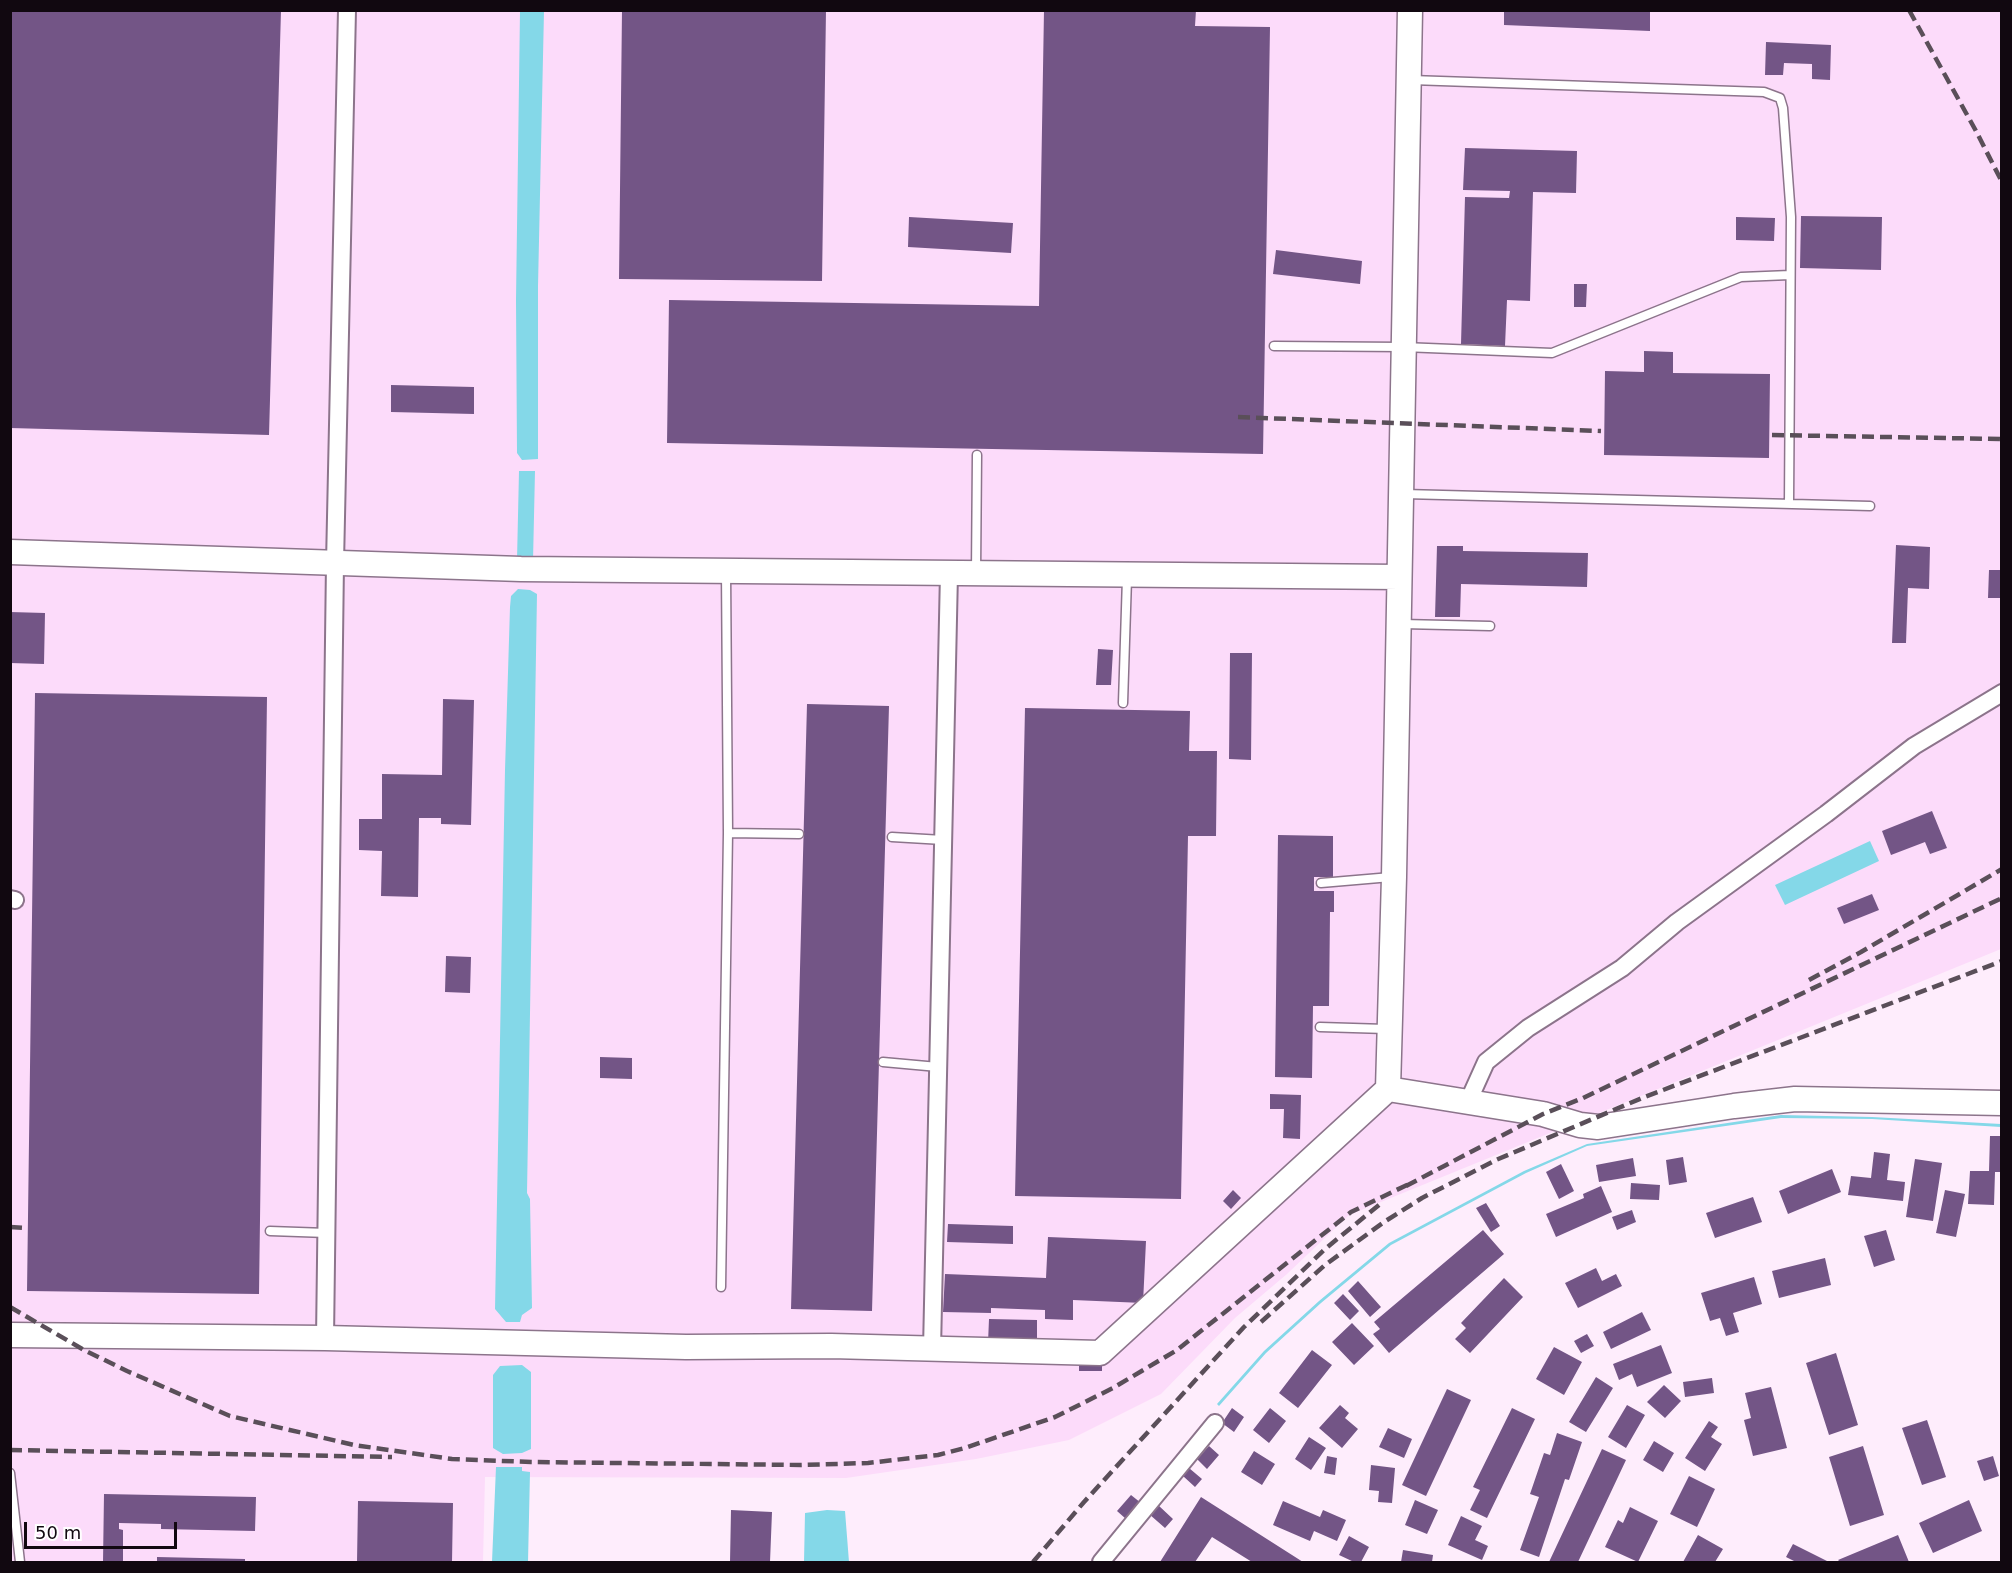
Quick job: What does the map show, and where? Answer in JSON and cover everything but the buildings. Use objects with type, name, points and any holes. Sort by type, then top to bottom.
[{"type":"street","points":[[325,1338],[335,563],[348,10]]},
{"type":"street","points":[[10,1335],[325,1338],[686,1347],[831,1346],[1100,1353],[1388,1089],[1410,10]]},
{"type":"street","points":[[10,552],[521,569],[1399,577]]},
{"type":"street","points":[[932,1349],[950,573]]},
{"type":"street","points":[[1468,1102],[1486,1062],[1528,1028],[1622,968],[1677,922],[1826,814],[1914,746],[2001,693]]},
{"type":"street","points":[[1388,1089],[1544,1114],[1580,1125],[1598,1127],[1795,1099],[2001,1103]]},
{"type":"street","points":[[1101,1563],[1215,1423]]},
{"type":"lane","points":[[1408,80],[1764,92],[1780,98],[1783,108],[1791,217],[1789,503]]},
{"type":"lane","points":[[1274,346],[1403,347],[1552,353],[1741,277],[1790,275]]},
{"type":"lane","points":[[975,573],[977,455]]},
{"type":"lane","points":[[1401,494],[1870,506]]},
{"type":"lane","points":[[721,1287],[728,833],[726,571]]},
{"type":"lane","points":[[1123,703],[1127,574]]},
{"type":"lane","points":[[1398,624],[1490,626]]},
{"type":"lane","points":[[728,833],[799,834]]},
{"type":"lane","points":[[892,837],[943,840]]},
{"type":"lane","points":[[1321,884],[1394,877]]},
{"type":"lane","points":[[1320,1027],[1390,1029]]},
{"type":"lane","points":[[882,1062],[938,1067]]},
{"type":"lane","points":[[270,1231],[327,1233]]},
{"type":"lane","points":[[10,1473],[20,1563]]},
{"type":"shaded area","points":[[11,11],[2001,11],[2001,949],[1349,1215],[1287,1274],[1235,1318],[1161,1394],[1069,1440],[976,1459],[846,1478],[485,1477],[483,1562],[11,1562]]},
{"type":"water","points":[[520,11],[544,11],[538,286],[538,459],[522,460],[517,453],[516,300]]},
{"type":"water","points":[[519,471],[535,471],[533,561],[517,560]]},
{"type":"water","points":[[518,589],[530,590],[537,594],[527,1193],[530,1199],[532,1308],[522,1315],[520,1322],[506,1322],[495,1309],[510,607],[511,596]]},
{"type":"water","points":[[1870,841],[1879,861],[1785,905],[1775,885]]},
{"type":"water","points":[[1781,1115],[2001,1124],[2001,1127],[1872,1119],[1781,1118],[1587,1146],[1526,1173],[1391,1245],[1321,1303],[1266,1353],[1219,1406],[1217,1404],[1264,1351],[1319,1301],[1389,1243],[1524,1171],[1587,1144]]},
{"type":"water","points":[[522,1365],[531,1372],[531,1449],[522,1453],[503,1454],[493,1448],[493,1375],[500,1366]]},
{"type":"water","points":[[496,1467],[522,1467],[522,1471],[530,1472],[528,1562],[492,1562]]},
{"type":"water","points":[[827,1510],[845,1511],[849,1562],[804,1562],[805,1513]]},
{"type":"railway","points":[[1909,10],[2002,182]]},
{"type":"railway","points":[[1238,417],[1601,431]]},
{"type":"railway","points":[[1772,435],[2002,439]]},
{"type":"railway","points":[[1809,980],[2002,869]]},
{"type":"railway","points":[[1406,1186],[1543,1114],[1583,1098],[2002,898]]},
{"type":"railway","points":[[1261,1322],[1325,1265],[1384,1222],[1422,1198],[1496,1160],[1642,1098],[2002,961]]},
{"type":"railway","points":[[10,1307],[84,1350],[230,1416],[354,1445],[452,1459],[531,1462],[801,1465],[868,1463],[938,1455],[965,1448],[1055,1417],[1113,1388],[1177,1350],[1351,1212],[1411,1183]]},
{"type":"railway","points":[[1033,1562],[1084,1502],[1244,1327],[1325,1249],[1379,1205]]},
{"type":"railway","points":[[10,1227],[27,1228]]},
{"type":"railway","points":[[10,1450],[392,1457]]}]
